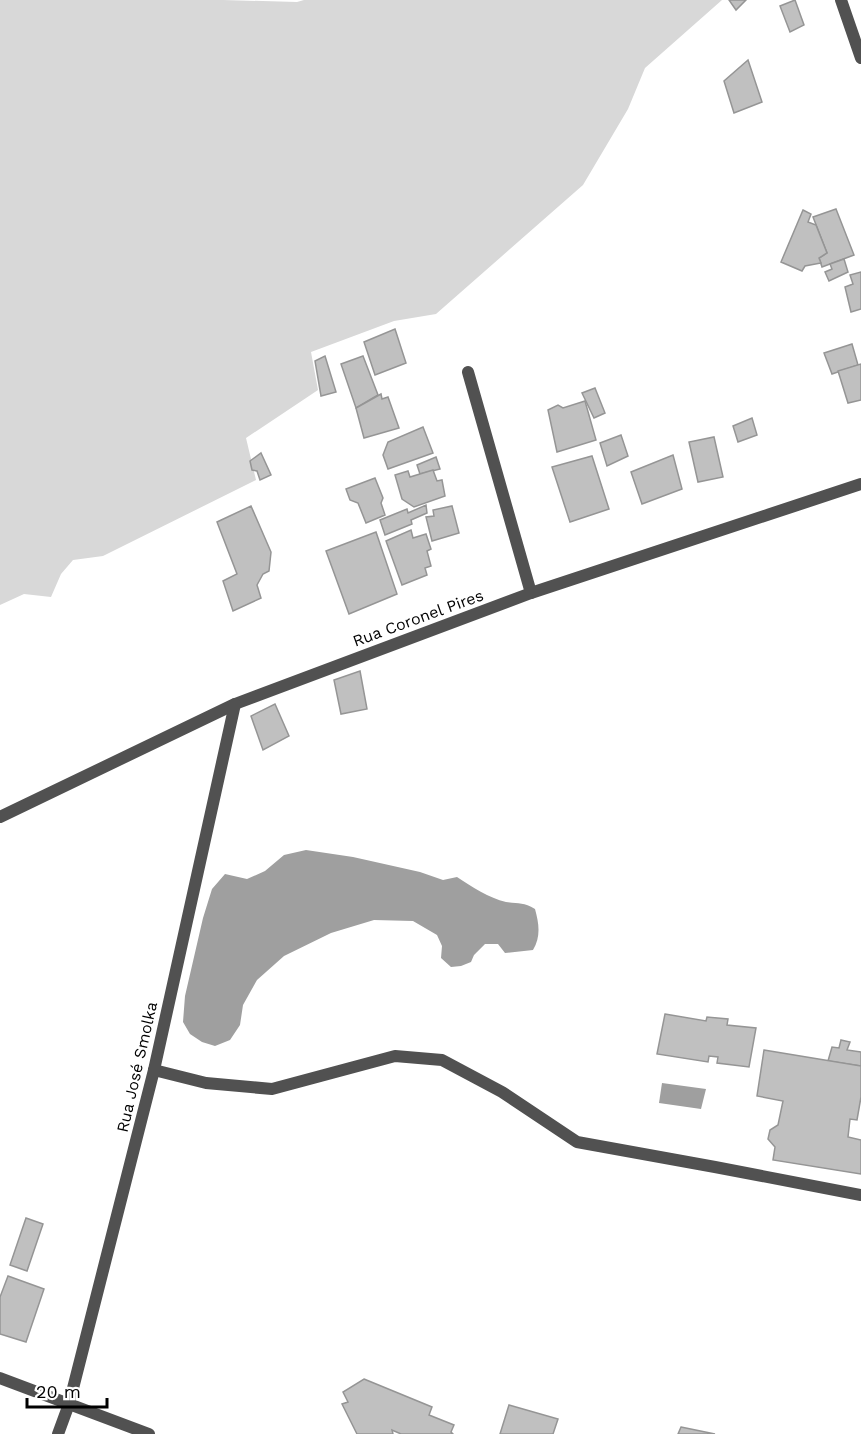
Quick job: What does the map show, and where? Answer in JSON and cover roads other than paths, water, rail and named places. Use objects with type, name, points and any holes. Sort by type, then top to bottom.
[{"type":"street","points":[[841,0],[861,58]]},
{"type":"street","points":[[468,372],[531,593]]},
{"type":"street","name":"Rua Coronel Pires","points":[[0,817],[235,704],[531,593],[861,484]]},
{"type":"street","name":"Rua José Smolka","points":[[58,1434],[69,1404],[154,1070],[235,704]]},
{"type":"street","points":[[154,1070],[206,1083],[272,1089],[395,1056],[442,1060],[502,1092],[577,1142],[861,1195]]},
{"type":"street","points":[[0,1378],[149,1434]]}]
